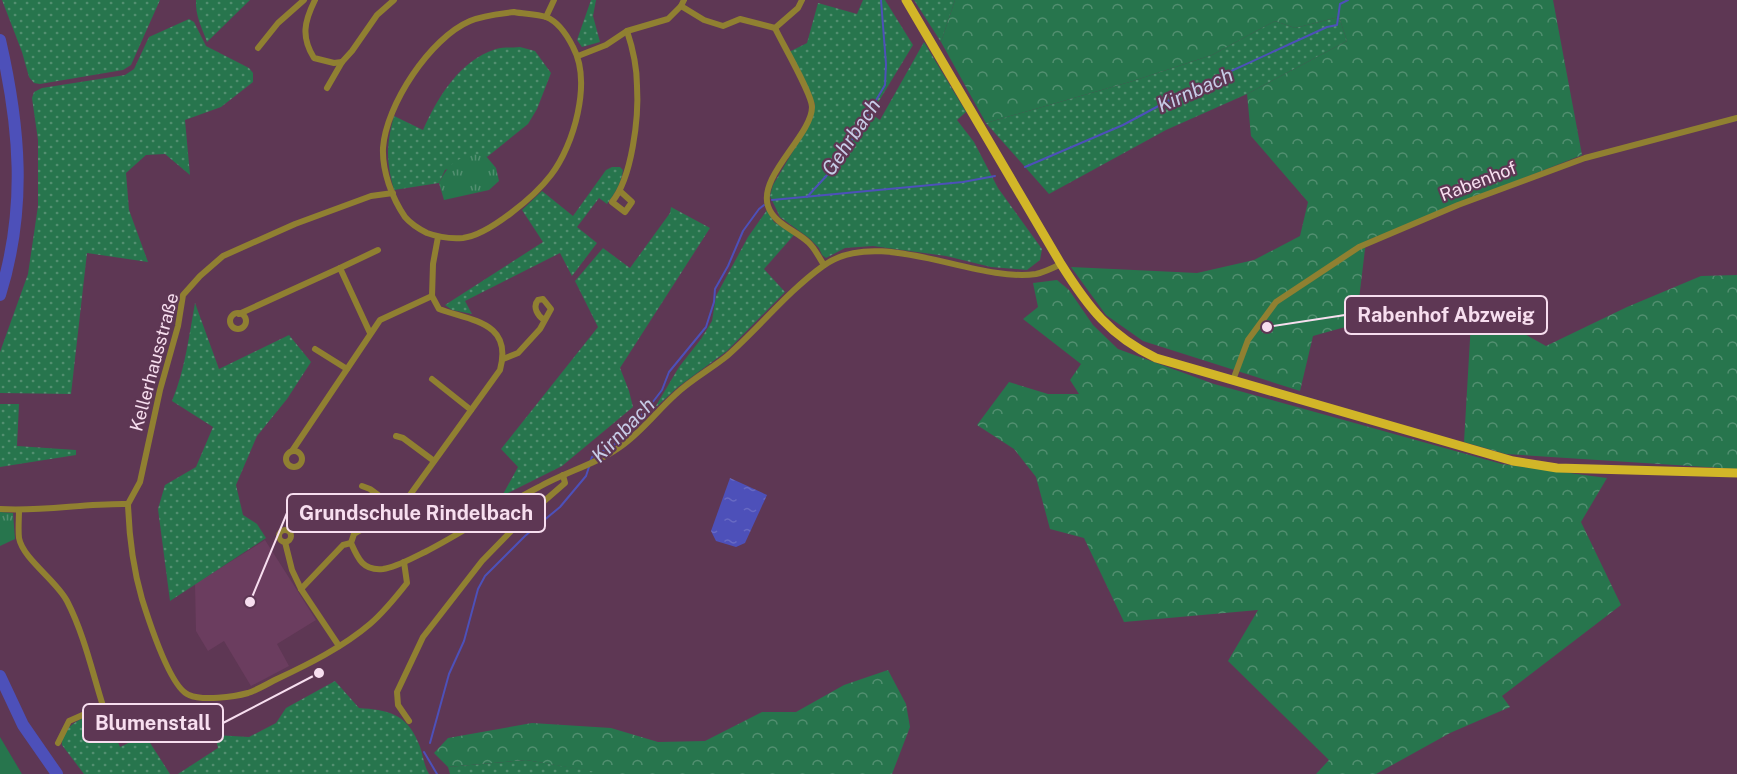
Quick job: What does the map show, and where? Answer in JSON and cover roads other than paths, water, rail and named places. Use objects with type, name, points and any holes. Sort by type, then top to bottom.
[{"type":"main road","points":[[906,0],[1061,264],[1090,307],[1111,330],[1125,341],[1156,358],[1534,465],[1601,470],[1737,473]]},
{"type":"street","points":[[258,48],[278,23],[304,0]]},
{"type":"street","points":[[312,0],[306,22],[306,45],[314,58],[334,63],[342,62]]},
{"type":"street","points":[[327,88],[342,62],[377,15],[394,0]]},
{"type":"street","points":[[546,17],[554,0]]},
{"type":"street","points":[[775,28],[798,8],[802,0]]},
{"type":"street","points":[[578,56],[606,45],[627,31],[668,19],[682,3],[704,20],[723,26],[740,19],[775,28],[806,89],[812,107],[807,123],[774,175],[767,191],[768,206],[778,221],[810,243],[824,265]]},
{"type":"street","points":[[514,12],[546,17],[555,22],[566,33],[578,56],[581,98],[573,131],[552,174],[532,196],[484,230],[464,238],[438,237],[418,229],[406,218],[393,193],[385,168],[383,150],[396,102],[413,74],[431,51],[468,22],[484,16],[514,12]]},
{"type":"street","points":[[621,192],[630,161],[638,84],[627,31]]},
{"type":"street","name":"Rabenhof","points":[[1233,380],[1248,340],[1276,302],[1378,237],[1585,158],[1737,118]]},
{"type":"street","name":"Kellerhausstraße","points":[[128,504],[140,482],[160,390],[178,326],[183,296],[200,276],[223,256],[295,224],[371,196],[393,193]]},
{"type":"street","points":[[438,237],[432,296],[439,309],[481,323],[494,330],[501,343],[503,359],[500,370],[407,499],[397,509],[354,534],[351,543],[359,562],[365,566],[384,569],[404,562],[454,537],[539,487],[599,461],[625,444],[699,375],[726,356],[824,265],[842,256],[865,252],[909,255],[1003,274],[1037,273],[1061,264]]},
{"type":"street","points":[[239,314],[378,250]]},
{"type":"street","points":[[340,268],[370,333]]},
{"type":"street","points":[[292,450],[380,320],[432,296]]},
{"type":"street","points":[[503,359],[518,353],[540,329],[544,320]]},
{"type":"street","points":[[315,349],[347,369]]},
{"type":"street","points":[[432,379],[471,410]]},
{"type":"street","points":[[396,436],[403,438],[434,461]]},
{"type":"street","points":[[409,721],[398,705],[397,692],[423,637],[490,554],[519,523],[565,483],[563,475]]},
{"type":"street","points":[[363,486],[397,509]]},
{"type":"street","points":[[0,509],[128,504],[131,546],[141,598],[166,664],[180,688],[189,695],[213,698],[249,693],[303,667],[339,646],[370,624],[395,599],[407,583],[404,562]]},
{"type":"street","points":[[18,510],[19,540],[28,555],[66,598],[92,664],[103,706],[69,721],[58,742]]},
{"type":"street","points":[[285,542],[292,570],[301,589],[339,646]]},
{"type":"street","points":[[301,589],[343,545],[351,543]]},
{"type":"water","points":[[730,478],[767,495],[745,543],[736,547],[716,541],[711,531]]},
{"type":"waterway","name":"Gehrbach","points":[[807,197],[829,173],[858,131],[885,85],[886,64],[881,0]]},
{"type":"waterway","name":"Kirnbach","points":[[1025,167],[1123,125],[1179,95],[1327,27],[1337,25],[1340,4],[1348,0]]},
{"type":"waterway","points":[[0,40],[12,104],[18,168],[14,231],[9,263],[0,295]]},
{"type":"waterway","name":"Kirnbach","points":[[772,200],[963,182],[995,176]]},
{"type":"waterway","name":"Kirnbach","points":[[590,462],[592,457],[613,446],[649,407],[662,390],[669,372],[706,327],[714,302],[715,289],[743,231],[764,205]]},
{"type":"waterway","name":"Kirnbach","points":[[430,743],[449,674],[464,641],[478,589],[485,576],[525,536],[560,507],[586,476],[589,467]]},
{"type":"waterway","points":[[0,676],[23,725],[57,774]]},
{"type":"waterway","name":"Kirnbach","points":[[424,752],[437,774]]},
{"type":"place","name":"Rabenhof Abzweig","points":[[1267,327]]},
{"type":"place","name":"Grundschule Rindelbach","points":[[250,602]]},
{"type":"place","name":"Blumenstall","points":[[319,673]]}]
